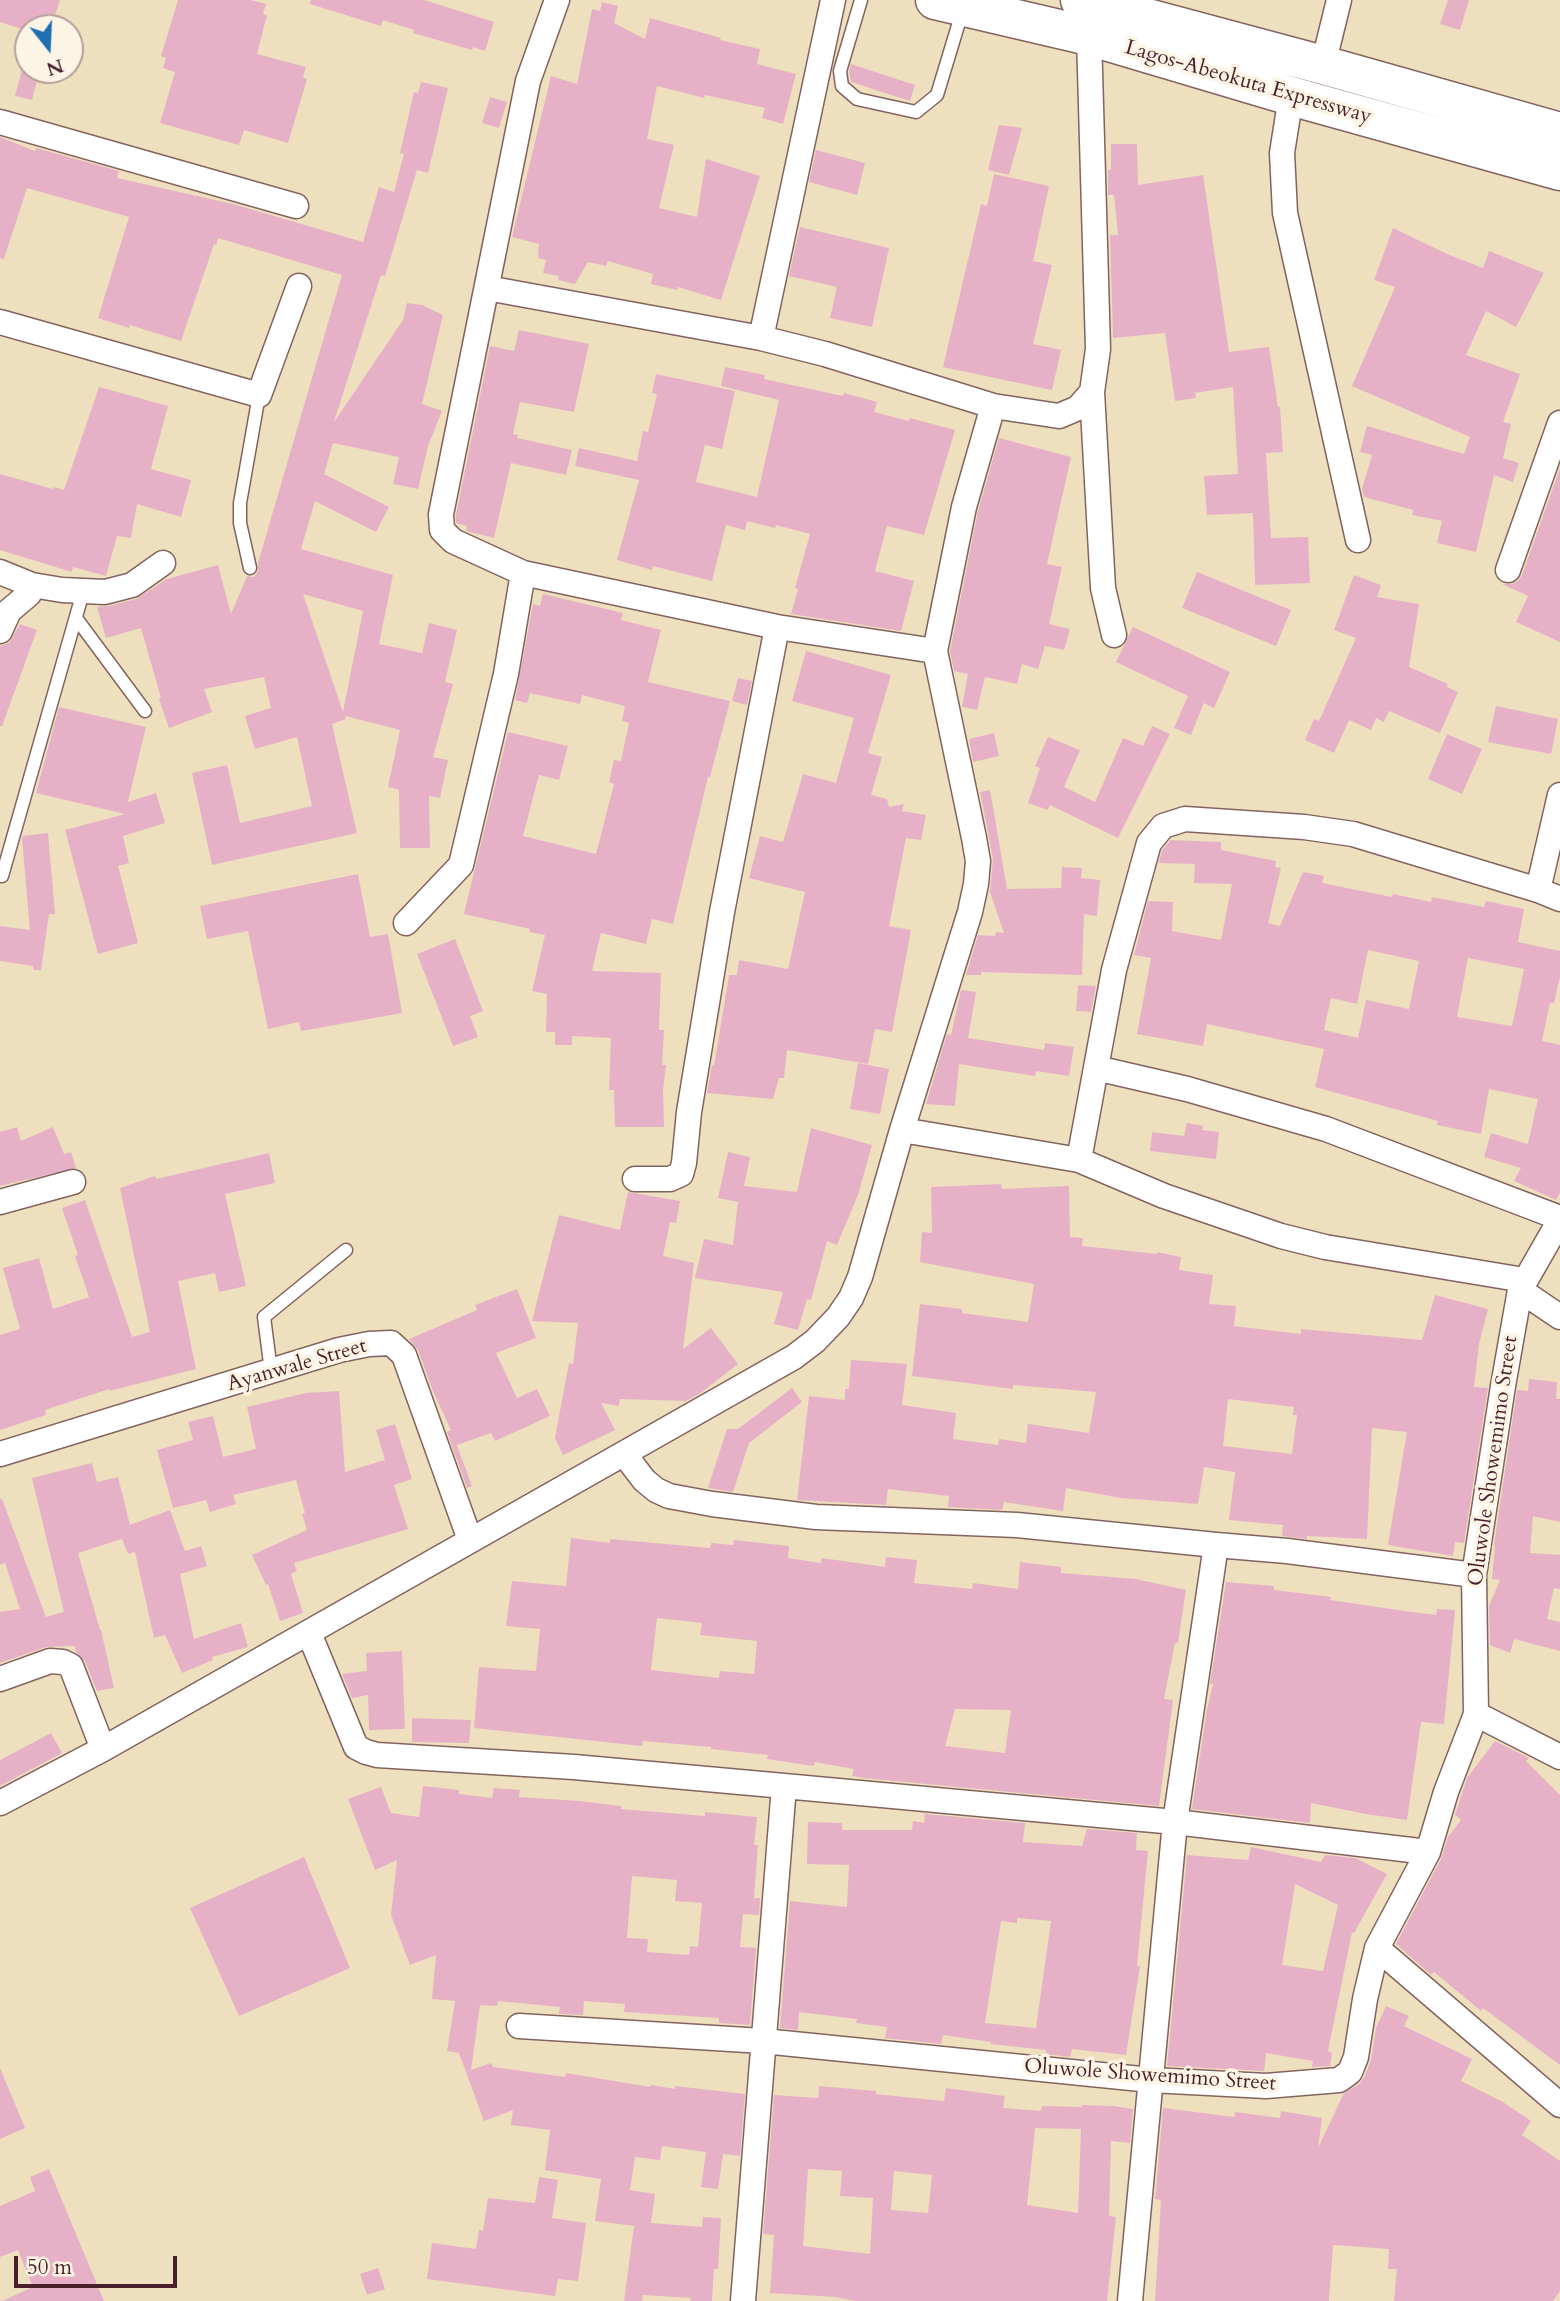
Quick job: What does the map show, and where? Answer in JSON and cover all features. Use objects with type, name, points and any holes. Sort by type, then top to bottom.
[{"type":"highway","name":"Lagos-Abeokuta Expressway","points":[[1080,0],[1138,7],[1323,65],[1560,132]]},
{"type":"highway","name":"Lagos-Abeokuta Expressway","points":[[949,3],[1090,36],[1291,96],[1560,171]]},
{"type":"street","points":[[557,0],[528,81],[441,514],[442,530],[453,541],[523,573],[777,627],[935,651]]},
{"type":"street","points":[[761,338],[833,0]]},
{"type":"street","points":[[1323,65],[1339,0]]},
{"type":"street","points":[[1090,36],[1098,349],[1092,392],[1102,588],[1114,635]]},
{"type":"street","points":[[1291,96],[1282,153],[1285,213],[1358,540]]},
{"type":"street","points":[[0,122],[296,206]]},
{"type":"street","points":[[0,322],[259,396],[299,286]]},
{"type":"street","points":[[487,288],[761,338],[825,354],[993,406],[1059,416],[1078,408],[1092,392]]},
{"type":"street","points":[[0,1803],[103,1749],[794,1357],[815,1341],[838,1317],[851,1298],[860,1277],[902,1130],[970,912],[976,884],[978,861],[935,651],[964,508],[993,406]]},
{"type":"street","points":[[1508,570],[1560,423]]},
{"type":"street","points":[[0,572],[32,585],[105,592],[132,585],[163,563]]},
{"type":"street","points":[[406,923],[461,865],[506,674],[523,573]]},
{"type":"street","points":[[0,631],[9,611],[29,594],[32,585]]},
{"type":"street","points":[[635,1179],[670,1179],[681,1174],[684,1163],[689,1112],[722,912],[777,627]]},
{"type":"street","points":[[1079,1160],[1114,970],[1149,843],[1163,826],[1185,819],[1304,827],[1353,834],[1549,895],[1560,796]]},
{"type":"street","points":[[1096,1068],[1187,1089],[1326,1129],[1560,1219]]},
{"type":"street","points":[[902,1130],[1079,1160],[1164,1196],[1281,1236],[1522,1285],[1560,1317]]},
{"type":"street","points":[[0,1202],[73,1182]]},
{"type":"street","name":"Oluwole Showemimo Street","points":[[519,2026],[763,2041],[1151,2080],[1266,2086],[1339,2080],[1350,2072],[1356,2057],[1365,1999],[1377,1948],[1428,1852],[1446,1792],[1476,1714],[1474,1575],[1503,1385],[1522,1285],[1560,1219]]},
{"type":"street","name":"Ayanwale Street","points":[[0,1454],[339,1350],[391,1343],[404,1355],[470,1540]]},
{"type":"street","points":[[625,1455],[644,1480],[656,1490],[669,1496],[712,1504],[816,1517],[1017,1525],[1287,1551],[1474,1575]]},
{"type":"street","points":[[1130,2301],[1175,1822],[1216,1545]]},
{"type":"street","points":[[309,1633],[356,1747],[377,1755],[575,1767],[1175,1822],[1428,1852]]},
{"type":"street","points":[[0,1679],[50,1661],[71,1666],[103,1749]]},
{"type":"street","points":[[1476,1714],[1560,1757]]},
{"type":"street","points":[[743,2301],[784,1786]]},
{"type":"street","points":[[1377,1948],[1560,2105]]},
{"type":"lane","points":[[860,0],[840,71],[842,86],[857,99],[916,112],[937,95],[949,3]]},
{"type":"lane","points":[[250,568],[240,523],[240,503],[259,396]]},
{"type":"lane","points":[[2,876],[83,592]]},
{"type":"lane","points":[[76,618],[145,711]]},
{"type":"lane","points":[[271,1371],[264,1317],[346,1250]]},
{"type":"building","points":[[0,0],[60,0],[56,14],[14,14],[14,26],[0,22]]},
{"type":"building","points":[[178,0],[251,0],[266,4],[263,14],[267,15],[257,54],[306,67],[303,78],[307,79],[288,143],[244,130],[239,145],[160,123],[175,72],[163,68],[166,58],[161,56]]},
{"type":"building","points":[[311,0],[424,0],[494,22],[485,51],[473,47],[472,50],[413,33],[414,30],[383,20],[381,26],[310,4]]},
{"type":"building","points":[[1448,0],[1469,0],[1460,30],[1440,24]]},
{"type":"building","points":[[602,2],[618,6],[614,23],[645,39],[650,18],[721,38],[720,40],[760,49],[757,64],[796,74],[783,124],[762,118],[765,108],[705,95],[704,98],[657,86],[647,139],[674,145],[659,208],[697,217],[706,159],[760,176],[721,300],[678,287],[677,290],[651,284],[653,274],[608,261],[606,266],[588,262],[575,284],[558,280],[559,276],[543,273],[546,260],[538,258],[539,244],[512,237],[551,76],[577,84],[592,9],[600,11]]},
{"type":"building","points":[[851,64],[915,85],[910,101],[851,82]]},
{"type":"building","points":[[421,82],[448,88],[428,173],[417,170],[385,276],[381,275],[334,422],[403,320],[407,303],[422,305],[443,315],[422,404],[442,411],[428,446],[418,489],[393,484],[399,457],[333,443],[324,474],[389,507],[376,532],[315,501],[301,549],[393,575],[379,644],[422,653],[429,623],[457,630],[445,682],[453,684],[433,757],[448,760],[440,798],[429,796],[430,848],[400,848],[399,790],[388,787],[400,730],[345,716],[346,719],[332,724],[357,833],[212,865],[192,773],[227,765],[240,823],[312,806],[297,737],[255,749],[245,716],[271,708],[264,677],[204,689],[212,712],[169,728],[141,628],[106,638],[97,607],[136,599],[167,579],[218,565],[231,614],[247,576],[254,577],[258,571],[258,563],[342,275],[218,238],[181,341],[98,318],[129,217],[27,188],[4,259],[0,258],[0,137],[35,151],[36,148],[119,171],[117,178],[233,204],[363,242],[379,187],[394,192],[404,154],[400,153],[414,92],[418,93]],"holes":[[[303,594],[363,611],[343,712]]]},
{"type":"building","points":[[18,84],[36,84],[32,100],[15,96]]},
{"type":"building","points":[[490,97],[507,102],[499,128],[482,123]]},
{"type":"building","points":[[999,125],[1022,128],[1009,175],[988,170]]},
{"type":"building","points":[[1111,144],[1137,144],[1138,185],[1203,175],[1229,352],[1269,347],[1280,407],[1283,452],[1266,453],[1271,538],[1308,537],[1310,583],[1255,585],[1253,513],[1207,515],[1204,476],[1238,474],[1233,387],[1195,393],[1196,398],[1175,401],[1165,333],[1113,338],[1110,235],[1118,235],[1114,195],[1108,195]]},
{"type":"building","points":[[816,150],[865,163],[857,195],[809,182]]},
{"type":"building","points":[[994,174],[1049,186],[1033,261],[1052,265],[1033,344],[1061,350],[1052,390],[943,367],[981,204],[987,206]]},
{"type":"building","points":[[800,227],[889,248],[872,327],[830,318],[837,287],[789,276]]},
{"type":"building","points":[[1393,228],[1483,268],[1489,251],[1544,273],[1516,327],[1486,311],[1466,355],[1520,374],[1503,422],[1511,424],[1503,458],[1519,463],[1513,482],[1494,475],[1476,552],[1437,543],[1442,521],[1412,515],[1413,510],[1364,497],[1362,489],[1372,455],[1360,452],[1367,426],[1464,454],[1470,437],[1352,386],[1395,287],[1374,280]]},
{"type":"building","points":[[519,330],[589,344],[574,412],[520,402],[513,434],[518,435],[517,438],[572,450],[566,475],[511,463],[494,538],[466,531],[467,526],[456,523],[456,515],[490,346],[514,351]]},
{"type":"building","points":[[725,367],[765,375],[764,379],[843,396],[844,393],[877,402],[874,412],[955,430],[924,535],[887,526],[875,571],[914,581],[901,631],[791,614],[798,589],[795,588],[810,534],[776,525],[775,528],[747,521],[745,530],[726,525],[712,581],[653,566],[652,570],[617,560],[639,480],[575,466],[579,448],[637,461],[643,431],[648,432],[657,394],[652,393],[656,374],[735,391],[722,449],[705,445],[696,482],[757,497],[779,400],[721,386]]},
{"type":"building","points":[[99,387],[168,406],[151,469],[191,480],[181,517],[137,504],[131,538],[117,536],[106,576],[73,567],[72,572],[0,550],[0,474],[64,490]]},
{"type":"building","points":[[999,438],[1071,457],[1047,564],[1062,567],[1049,624],[1070,629],[1064,650],[1045,646],[1038,669],[1022,664],[1017,684],[985,677],[977,710],[962,707],[968,674],[954,671],[950,651],[978,511]]},
{"type":"building","points":[[1560,468],[1560,642],[1516,622],[1528,596],[1502,584],[1518,581],[1522,575]]},
{"type":"building","points":[[1197,572],[1291,610],[1276,646],[1182,608]]},
{"type":"building","points":[[1354,575],[1381,585],[1377,597],[1419,604],[1409,667],[1448,684],[1447,687],[1458,692],[1440,733],[1389,711],[1384,722],[1376,718],[1371,730],[1349,720],[1334,753],[1305,740],[1314,719],[1319,721],[1356,638],[1334,630]]},
{"type":"building","points":[[543,594],[623,613],[621,620],[661,630],[648,682],[730,701],[708,777],[673,924],[652,919],[646,944],[601,933],[592,971],[661,973],[659,1030],[664,1030],[662,1065],[666,1065],[663,1091],[664,1127],[615,1127],[614,1090],[609,1090],[611,1038],[572,1036],[572,1045],[555,1045],[555,1032],[546,1032],[547,994],[532,991],[545,935],[464,914],[508,732],[568,746],[559,780],[539,775],[523,836],[596,854],[614,784],[609,782],[614,760],[621,761],[629,723],[622,721],[625,706],[582,695],[580,704],[530,693],[527,703],[515,700],[533,604],[540,606]]},
{"type":"building","points":[[20,624],[37,630],[0,726],[0,646],[9,643]]},
{"type":"building","points":[[1133,627],[1230,672],[1214,708],[1204,703],[1191,735],[1174,728],[1188,696],[1116,662]]},
{"type":"building","points":[[806,651],[891,675],[868,753],[882,757],[871,795],[887,799],[889,807],[904,804],[902,811],[926,815],[921,840],[906,838],[889,926],[911,930],[892,1032],[875,1029],[868,1064],[787,1050],[784,1078],[779,1078],[773,1099],[707,1093],[729,975],[737,975],[739,960],[788,969],[805,892],[749,878],[760,836],[783,842],[803,774],[836,783],[854,718],[792,701]]},
{"type":"building","points":[[738,678],[752,681],[747,705],[732,701]]},
{"type":"building","points":[[1496,706],[1558,719],[1551,754],[1488,742]]},
{"type":"building","points":[[59,707],[146,727],[128,802],[156,793],[165,823],[123,836],[129,863],[118,866],[138,943],[98,954],[65,830],[125,814],[36,793]]},
{"type":"building","points":[[1152,726],[1170,734],[1118,838],[1050,805],[1048,810],[1028,803],[1040,768],[1035,766],[1048,737],[1080,750],[1064,787],[1095,802],[1123,738],[1143,746]]},
{"type":"building","points":[[994,733],[999,756],[973,762],[969,739]]},
{"type":"building","points":[[1447,734],[1482,749],[1462,794],[1428,779]]},
{"type":"building","points":[[990,790],[1007,889],[1061,888],[1062,867],[1082,868],[1081,878],[1100,880],[1097,916],[1084,914],[1082,975],[981,972],[981,975],[966,975],[978,935],[995,936],[996,932],[1004,933],[990,892],[993,858],[980,792]]},
{"type":"building","points":[[48,833],[55,914],[49,914],[41,970],[34,970],[33,966],[0,961],[0,926],[30,930],[22,838]]},
{"type":"building","points":[[1171,840],[1221,842],[1221,850],[1276,861],[1275,867],[1281,868],[1268,923],[1280,926],[1303,872],[1324,876],[1322,883],[1392,897],[1393,894],[1431,902],[1432,897],[1484,907],[1486,901],[1524,909],[1518,942],[1560,951],[1560,977],[1554,1003],[1550,1003],[1542,1041],[1560,1045],[1560,1192],[1556,1200],[1514,1181],[1521,1168],[1484,1157],[1491,1133],[1528,1144],[1538,1099],[1489,1089],[1481,1134],[1437,1125],[1438,1121],[1315,1087],[1324,1049],[1207,1024],[1203,1046],[1137,1034],[1151,958],[1134,955],[1148,901],[1173,902],[1172,931],[1221,940],[1232,884],[1194,883],[1195,864],[1159,863],[1162,850]],"holes":[[[1368,950],[1419,961],[1409,1009],[1366,1000],[1358,1038],[1324,1030],[1331,998],[1357,1004]],[[1468,958],[1524,969],[1512,1026],[1457,1017]]]},
{"type":"building","points":[[358,874],[370,937],[388,934],[402,1013],[301,1031],[299,1022],[268,1029],[248,931],[207,939],[200,906]]},
{"type":"building","points":[[455,939],[483,1011],[470,1016],[478,1037],[453,1046],[417,954]]},
{"type":"building","points":[[1078,985],[1096,986],[1091,1012],[1076,1011]]},
{"type":"building","points":[[961,990],[976,992],[968,1038],[1044,1050],[1045,1043],[1074,1047],[1069,1076],[1036,1071],[1035,1076],[959,1064],[955,1106],[926,1104],[947,1034],[951,1035]]},
{"type":"building","points":[[858,1063],[889,1069],[880,1114],[850,1109]]},
{"type":"building","points":[[1187,1123],[1203,1126],[1202,1130],[1219,1132],[1216,1159],[1150,1151],[1152,1132],[1184,1136]]},
{"type":"building","points":[[17,1127],[21,1141],[53,1127],[64,1154],[71,1152],[76,1168],[0,1186],[0,1132]]},
{"type":"building","points":[[811,1128],[872,1145],[858,1195],[837,1245],[827,1241],[811,1300],[807,1299],[798,1330],[774,1324],[783,1292],[695,1278],[704,1239],[733,1245],[738,1202],[718,1198],[728,1152],[750,1157],[744,1186],[797,1192]]},
{"type":"building","points":[[269,1153],[275,1183],[225,1194],[246,1286],[219,1292],[215,1273],[178,1281],[196,1369],[109,1389],[45,1410],[46,1415],[0,1430],[0,1335],[20,1329],[3,1268],[39,1258],[53,1309],[89,1297],[62,1208],[85,1200],[132,1337],[150,1332],[120,1188],[155,1176],[156,1179]]},
{"type":"building","points":[[1001,1184],[1002,1189],[1069,1186],[1070,1237],[1083,1238],[1082,1246],[1157,1252],[1181,1257],[1179,1270],[1213,1275],[1209,1304],[1236,1306],[1234,1326],[1301,1334],[1301,1329],[1422,1340],[1435,1295],[1488,1309],[1479,1344],[1474,1387],[1488,1388],[1464,1543],[1455,1542],[1453,1556],[1388,1545],[1407,1432],[1372,1428],[1367,1539],[1307,1536],[1307,1539],[1282,1536],[1283,1525],[1229,1520],[1235,1472],[1204,1467],[1198,1504],[1121,1498],[1066,1488],[1063,1511],[1004,1502],[1002,1510],[948,1507],[949,1496],[888,1489],[886,1505],[797,1500],[809,1396],[845,1400],[845,1389],[849,1389],[851,1360],[907,1364],[902,1405],[956,1413],[953,1439],[998,1445],[999,1439],[1026,1443],[1028,1424],[1089,1433],[1096,1392],[1013,1385],[1013,1389],[912,1376],[920,1304],[1028,1322],[1034,1284],[920,1262],[922,1232],[932,1233],[931,1187]],"holes":[[[1228,1399],[1294,1407],[1293,1415],[1297,1415],[1292,1454],[1223,1446]]]},
{"type":"building","points":[[628,1192],[680,1201],[676,1223],[670,1222],[663,1256],[694,1263],[683,1349],[711,1328],[738,1364],[686,1401],[620,1399],[619,1406],[601,1403],[615,1430],[563,1455],[555,1438],[569,1363],[573,1364],[578,1323],[532,1321],[559,1215],[620,1230]]},
{"type":"building","points":[[517,1289],[536,1338],[496,1353],[517,1398],[537,1389],[550,1416],[495,1441],[491,1433],[457,1445],[456,1443],[472,1486],[467,1488],[447,1432],[451,1430],[418,1350],[409,1339],[477,1310],[475,1305]]},
{"type":"building","points":[[1529,1379],[1557,1382],[1556,1399],[1560,1399],[1560,1522],[1533,1516],[1530,1553],[1560,1555],[1560,1589],[1554,1588],[1547,1619],[1560,1622],[1560,1651],[1514,1639],[1510,1653],[1490,1645],[1489,1606],[1500,1580],[1492,1579],[1494,1545],[1517,1390],[1528,1391]]},
{"type":"building","points":[[792,1388],[802,1402],[749,1443],[733,1492],[708,1488],[727,1429],[738,1429]]},
{"type":"building","points":[[339,1391],[345,1472],[385,1460],[376,1430],[395,1424],[412,1479],[394,1485],[408,1529],[294,1563],[297,1571],[291,1574],[303,1613],[280,1621],[268,1584],[266,1585],[252,1555],[307,1530],[296,1480],[233,1495],[236,1504],[210,1512],[206,1500],[173,1508],[157,1450],[193,1440],[188,1422],[213,1416],[223,1457],[256,1449],[247,1407],[306,1393]]},
{"type":"building","points":[[92,1463],[97,1482],[118,1477],[130,1525],[170,1510],[185,1551],[201,1546],[207,1566],[180,1574],[194,1639],[241,1623],[248,1647],[212,1657],[213,1660],[182,1673],[165,1635],[154,1638],[135,1552],[128,1554],[122,1539],[78,1553],[101,1630],[114,1688],[97,1691],[85,1661],[76,1652],[75,1646],[46,1647],[0,1663],[0,1612],[20,1609],[5,1563],[0,1565],[0,1499],[46,1617],[64,1612],[32,1478]]},
{"type":"building","points":[[571,1538],[610,1543],[610,1539],[710,1548],[711,1543],[733,1545],[734,1540],[789,1546],[788,1558],[821,1563],[822,1558],[885,1567],[886,1557],[917,1560],[914,1583],[972,1589],[973,1583],[1018,1589],[1020,1562],[1061,1567],[1061,1573],[1136,1579],[1186,1590],[1178,1643],[1175,1643],[1164,1699],[1173,1700],[1159,1806],[863,1778],[852,1776],[854,1769],[815,1762],[814,1766],[767,1759],[768,1755],[711,1747],[643,1741],[642,1746],[474,1728],[479,1667],[536,1671],[540,1629],[506,1626],[512,1581],[566,1586]],"holes":[[[657,1618],[702,1623],[700,1635],[757,1641],[754,1674],[720,1671],[719,1678],[651,1670]],[[955,1709],[1011,1710],[1005,1753],[945,1746]]]},
{"type":"building","points":[[1226,1582],[1274,1586],[1274,1590],[1436,1615],[1437,1609],[1455,1610],[1444,1724],[1421,1722],[1407,1820],[1311,1803],[1310,1823],[1192,1809],[1213,1684],[1210,1684]]},
{"type":"building","points":[[402,1651],[405,1729],[369,1730],[368,1695],[352,1698],[342,1674],[367,1671],[366,1653]]},
{"type":"building","points":[[412,1718],[471,1720],[469,1743],[412,1742]]},
{"type":"building","points":[[51,1733],[62,1753],[0,1786],[0,1760]]},
{"type":"building","points":[[1495,1741],[1529,1758],[1526,1761],[1560,1795],[1560,2065],[1483,2008],[1481,2011],[1434,1972],[1431,1975],[1396,1944],[1441,1859],[1448,1837],[1461,1820],[1455,1815],[1467,1778]]},
{"type":"building","points":[[423,1786],[459,1790],[459,1794],[492,1798],[494,1788],[520,1790],[519,1797],[580,1801],[621,1806],[621,1809],[757,1817],[754,1898],[760,1898],[759,1915],[743,1914],[740,1947],[756,1948],[750,2025],[719,2023],[719,2018],[624,2012],[625,2004],[584,2001],[583,2015],[559,2014],[560,2007],[498,2001],[497,2006],[480,2005],[471,2070],[491,2063],[493,2067],[565,2077],[566,2073],[650,2087],[675,2089],[675,2086],[745,2094],[740,2156],[723,2154],[718,2189],[701,2187],[706,2152],[662,2146],[660,2160],[635,2157],[630,2190],[655,2194],[651,2223],[702,2227],[703,2217],[721,2218],[718,2269],[714,2269],[712,2301],[643,2295],[642,2301],[624,2301],[634,2226],[595,2221],[601,2179],[545,2170],[550,2130],[511,2125],[513,2110],[484,2121],[459,2053],[447,2051],[455,2001],[432,1999],[436,1955],[410,1965],[391,1915],[397,1860],[375,1870],[348,1799],[381,1787],[391,1813],[419,1817]],"holes":[[[632,1876],[677,1880],[675,1901],[702,1903],[698,1947],[690,1946],[689,1955],[647,1952],[648,1939],[627,1938]]]},
{"type":"building","points":[[925,1814],[1025,1823],[1023,1842],[1082,1846],[1087,1829],[1137,1833],[1136,1850],[1148,1851],[1137,1966],[1140,1966],[1126,2055],[1072,2049],[1070,2057],[1045,2054],[1046,2050],[943,2035],[941,2044],[885,2038],[887,2027],[856,2023],[857,2019],[799,2012],[798,2030],[780,2028],[790,1901],[847,1907],[849,1865],[807,1864],[808,1822],[842,1823],[842,1830],[912,1830],[913,1821],[924,1823]],"holes":[[[1017,1918],[1051,1921],[1036,2028],[985,2023],[1001,1921],[1017,1923]]]},
{"type":"building","points":[[1251,1847],[1321,1862],[1325,1855],[1355,1858],[1387,1874],[1354,1933],[1352,1932],[1328,2051],[1332,2053],[1330,2066],[1312,2067],[1313,2061],[1266,2053],[1264,2071],[1167,2066],[1187,1855],[1248,1860]],"holes":[[[1295,1884],[1338,1905],[1323,1971],[1282,1965]]]},
{"type":"building","points":[[304,1857],[350,1968],[239,2016],[190,1908]]},
{"type":"building","points":[[1386,2006],[1409,2016],[1404,2026],[1472,2059],[1461,2081],[1503,2102],[1531,2121],[1522,2135],[1560,2161],[1560,2291],[1553,2301],[1394,2301],[1397,2269],[1388,2269],[1389,2249],[1333,2245],[1329,2301],[1155,2301],[1161,2200],[1155,2199],[1163,2108],[1234,2117],[1235,2112],[1280,2118],[1281,2111],[1322,2118],[1318,2148],[1344,2093],[1364,2078],[1371,2060],[1376,2028]]},
{"type":"building","points":[[0,2068],[25,2128],[0,2139]]},
{"type":"building","points":[[819,2086],[944,2101],[946,2088],[1005,2096],[1003,2108],[1041,2111],[1042,2106],[1082,2105],[1133,2109],[1130,2143],[1111,2141],[1109,2216],[1116,2217],[1107,2301],[856,2301],[770,2293],[774,2235],[763,2234],[774,2095],[818,2098]],"holes":[[[1035,2128],[1081,2129],[1078,2213],[1027,2205]],[[808,2169],[842,2171],[840,2196],[873,2198],[870,2254],[803,2246]],[[894,2171],[932,2175],[928,2213],[891,2210]]]},
{"type":"building","points":[[49,2169],[104,2301],[2,2301],[33,2287],[18,2250],[0,2257],[0,2206],[35,2191],[30,2177]]},
{"type":"building","points":[[539,2177],[558,2180],[552,2218],[586,2223],[578,2281],[558,2279],[555,2296],[427,2279],[432,2243],[476,2249],[479,2230],[483,2231],[488,2198],[535,2203]]},
{"type":"building","points":[[378,2268],[385,2289],[367,2295],[360,2274]]}]
